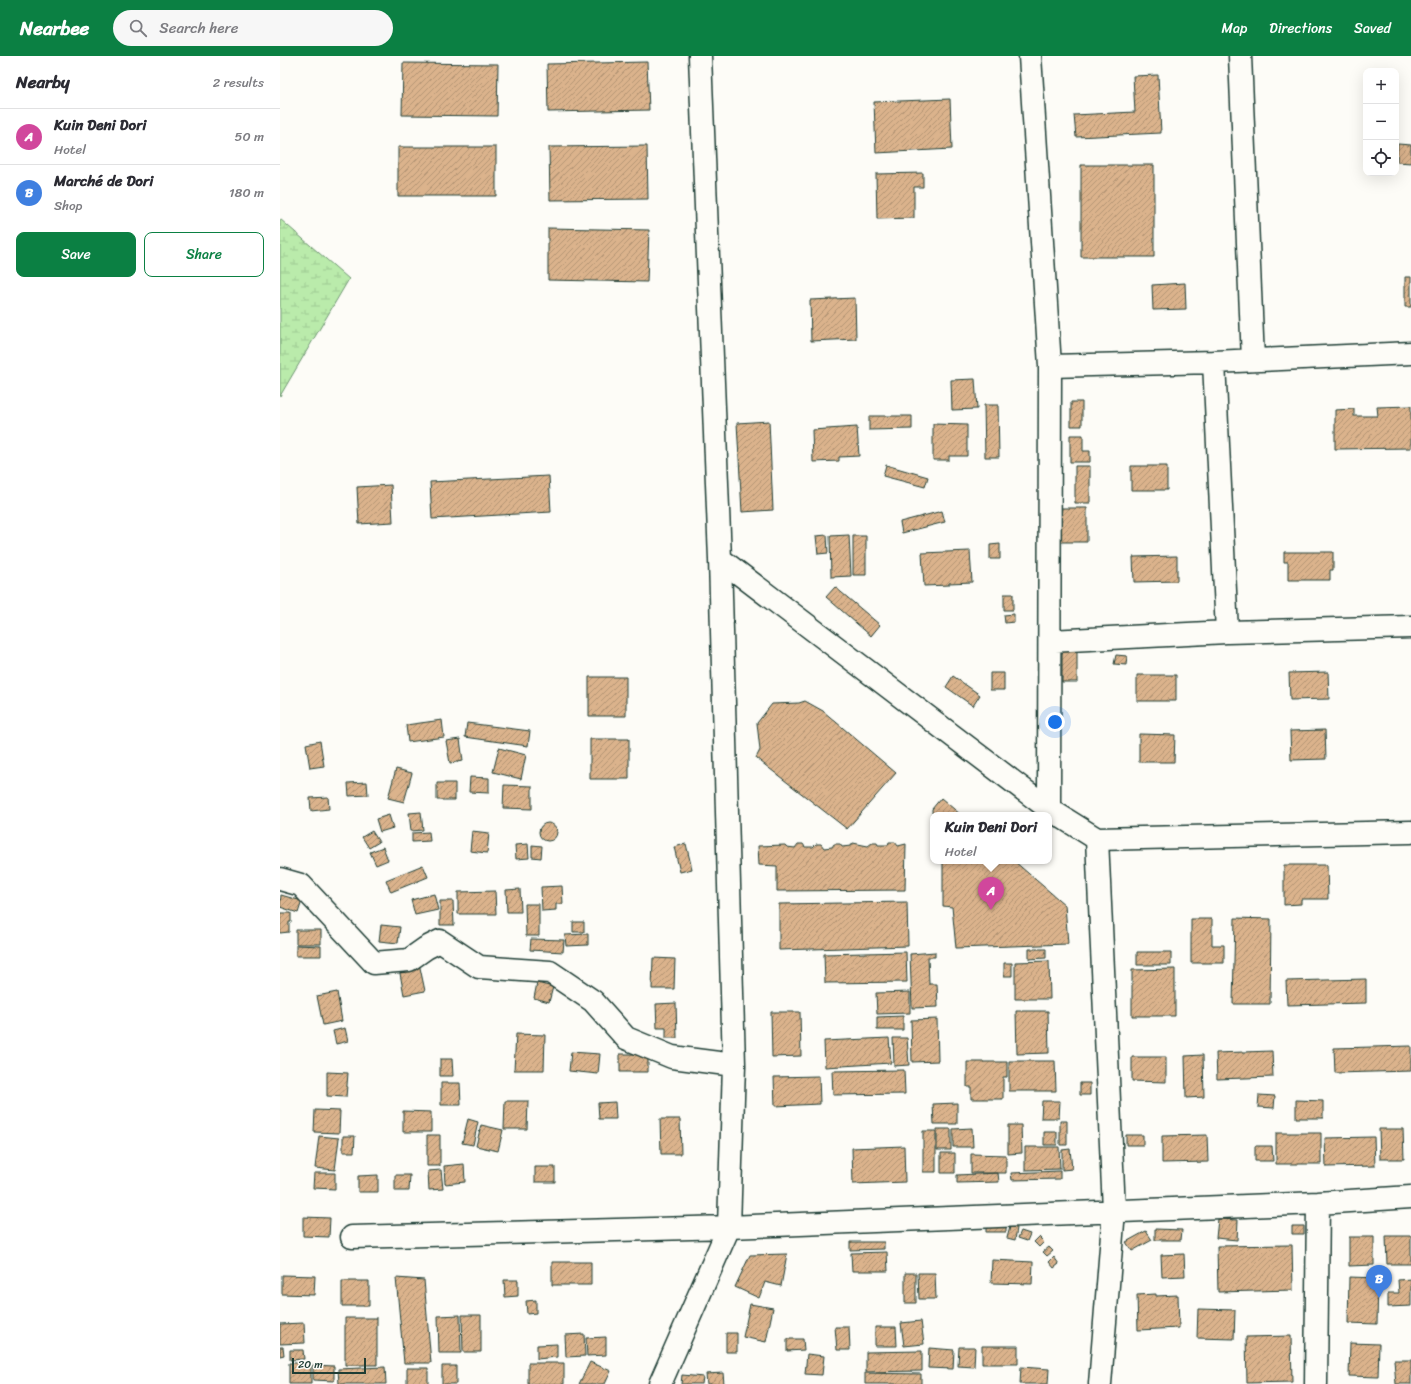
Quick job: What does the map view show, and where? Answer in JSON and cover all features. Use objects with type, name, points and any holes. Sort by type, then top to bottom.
[{"type":"street","points":[[660,1384],[730,1226],[734,1065],[720,559],[700,56]]},
{"type":"street","points":[[1030,56],[1050,366],[1049,809]]},
{"type":"street","points":[[1240,56],[1253,360]]},
{"type":"street","points":[[1050,366],[1214,362],[1411,353]]},
{"type":"street","points":[[1214,362],[1227,632]]},
{"type":"street","points":[[720,559],[1049,809],[1097,839],[1411,832]]},
{"type":"street","points":[[1050,641],[1227,632],[1411,627]]},
{"type":"street","points":[[1097,839],[1114,1210],[1100,1384]]},
{"type":"street","points":[[280,879],[301,885],[374,963],[409,960],[426,948],[440,941],[479,967],[550,972],[593,1001],[626,1038],[672,1057],[734,1065]]},
{"type":"street","points":[[352,1237],[730,1226],[1318,1203],[1411,1197]]},
{"type":"street","points":[[1316,1384],[1318,1203]]},
{"type":"green space","points":[[280,219],[349,279],[280,396]]},
{"type":"building","points":[[647,62],[649,110],[548,112],[547,64]]},
{"type":"building","points":[[403,63],[498,64],[497,116],[402,115]]},
{"type":"building","points":[[1158,75],[1161,133],[1076,137],[1074,115],[1135,112],[1133,76]]},
{"type":"building","points":[[950,99],[952,149],[876,153],[874,102]]},
{"type":"building","points":[[1399,144],[1411,145],[1411,163],[1399,162]]},
{"type":"building","points":[[647,146],[648,199],[550,200],[549,147]]},
{"type":"building","points":[[398,147],[496,147],[496,196],[398,196]]},
{"type":"building","points":[[1081,165],[1154,165],[1154,257],[1081,257]]},
{"type":"building","points":[[923,173],[923,187],[914,187],[914,218],[877,219],[876,174]]},
{"type":"building","points":[[548,228],[649,230],[647,282],[548,280]]},
{"type":"building","points":[[1405,277],[1411,277],[1411,307],[1405,307]]},
{"type":"building","points":[[1185,283],[1186,309],[1153,310],[1152,285]]},
{"type":"building","points":[[855,298],[856,339],[811,341],[810,300]]},
{"type":"building","points":[[975,379],[977,409],[952,410],[951,380]]},
{"type":"building","points":[[1071,402],[1082,402],[1082,426],[1071,426]]},
{"type":"building","points":[[984,405],[998,405],[999,457],[985,457]]},
{"type":"building","points":[[1411,406],[1411,448],[1335,449],[1335,410],[1354,409],[1354,416],[1378,416],[1377,407]]},
{"type":"building","points":[[869,416],[912,416],[912,429],[869,430]]},
{"type":"building","points":[[769,421],[773,510],[742,512],[737,423]]},
{"type":"building","points":[[933,424],[967,425],[967,456],[949,456],[949,460],[933,460]]},
{"type":"building","points":[[857,427],[859,456],[839,457],[839,461],[813,462],[812,430]]},
{"type":"building","points":[[1070,435],[1083,435],[1083,451],[1090,451],[1090,462],[1070,462]]},
{"type":"building","points":[[886,465],[928,477],[925,487],[883,476]]},
{"type":"building","points":[[1075,466],[1090,466],[1090,503],[1075,503]]},
{"type":"building","points":[[1131,466],[1167,466],[1167,490],[1131,490]]},
{"type":"building","points":[[549,476],[551,512],[432,519],[430,482]]},
{"type":"building","points":[[391,485],[393,522],[359,524],[357,487]]},
{"type":"building","points":[[1060,508],[1087,508],[1087,542],[1060,542]]},
{"type":"building","points":[[942,511],[945,522],[902,533],[900,522]]},
{"type":"building","points":[[827,535],[828,553],[818,554],[816,536]]},
{"type":"building","points":[[849,535],[851,576],[831,577],[830,536]]},
{"type":"building","points":[[853,536],[866,536],[866,575],[853,575]]},
{"type":"building","points":[[1000,544],[1000,559],[990,559],[990,545]]},
{"type":"building","points":[[970,551],[972,582],[924,586],[922,553]]},
{"type":"building","points":[[1284,552],[1333,552],[1333,570],[1330,570],[1330,580],[1288,580],[1288,562],[1284,562]]},
{"type":"building","points":[[1177,556],[1177,581],[1134,582],[1133,557]]},
{"type":"building","points":[[835,587],[880,625],[871,636],[826,597]]},
{"type":"building","points":[[1004,594],[1013,594],[1013,610],[1004,610]]},
{"type":"building","points":[[1014,614],[1014,622],[1005,623],[1004,615]]},
{"type":"building","points":[[1062,651],[1077,651],[1077,682],[1062,682]]},
{"type":"building","points":[[1116,655],[1127,656],[1126,665],[1114,664]]},
{"type":"building","points":[[1328,672],[1329,699],[1290,700],[1289,673]]},
{"type":"building","points":[[990,673],[1004,673],[1004,690],[990,690]]},
{"type":"building","points":[[1137,675],[1176,675],[1176,701],[1137,701]]},
{"type":"building","points":[[953,676],[980,695],[973,706],[946,687]]},
{"type":"building","points":[[589,677],[626,677],[626,716],[589,716]]},
{"type":"building","points":[[805,701],[823,711],[896,773],[847,829],[756,758],[760,750],[757,723],[772,704],[799,703]]},
{"type":"building","points":[[442,720],[444,737],[408,742],[406,725]]},
{"type":"building","points":[[467,723],[530,731],[528,746],[465,737]]},
{"type":"building","points":[[1325,730],[1326,759],[1291,760],[1290,731]]},
{"type":"building","points":[[1139,734],[1175,735],[1174,762],[1139,762]]},
{"type":"building","points":[[460,739],[463,761],[450,763],[446,741]]},
{"type":"building","points":[[590,739],[629,739],[629,779],[590,779]]},
{"type":"building","points":[[320,741],[324,766],[310,768],[306,744]]},
{"type":"building","points":[[499,748],[526,755],[521,779],[493,772]]},
{"type":"building","points":[[396,769],[412,773],[404,802],[388,798]]},
{"type":"building","points":[[470,777],[489,778],[489,793],[469,792]]},
{"type":"building","points":[[367,782],[368,795],[349,796],[348,783]]},
{"type":"building","points":[[437,783],[455,783],[455,800],[437,800]]},
{"type":"building","points":[[504,785],[532,786],[532,809],[503,808]]},
{"type":"building","points":[[328,797],[329,809],[311,811],[310,798]]},
{"type":"building","points":[[941,798],[957,812],[932,812],[932,809]]},
{"type":"building","points":[[421,812],[423,830],[411,831],[409,813]]},
{"type":"building","points":[[389,815],[393,828],[380,832],[376,819]]},
{"type":"building","points":[[544,823],[552,823],[557,828],[555,839],[552,841],[544,841],[539,836],[539,828]]},
{"type":"building","points":[[372,831],[379,842],[369,848],[362,837]]},
{"type":"building","points":[[472,831],[489,833],[487,853],[470,851]]},
{"type":"building","points":[[429,832],[430,841],[412,842],[412,833]]},
{"type":"building","points":[[889,842],[895,842],[898,846],[906,844],[905,890],[777,891],[777,866],[759,865],[758,846],[785,845],[787,847],[795,848],[798,844],[803,844],[805,847],[813,847],[816,844],[821,844],[824,848],[832,847],[834,844],[840,844],[842,847],[851,846],[853,843],[868,846],[872,843],[877,843],[878,845],[888,845]]},
{"type":"building","points":[[528,844],[529,858],[516,859],[515,845]]},
{"type":"building","points":[[686,844],[692,869],[680,872],[674,847]]},
{"type":"building","points":[[532,845],[542,846],[541,858],[532,857]]},
{"type":"building","points":[[383,847],[388,860],[376,865],[370,852]]},
{"type":"building","points":[[943,864],[1017,864],[1065,905],[1068,944],[956,948],[952,907],[943,906]]},
{"type":"building","points":[[423,865],[428,877],[391,892],[386,880]]},
{"type":"building","points":[[1284,865],[1327,865],[1328,899],[1301,899],[1301,904],[1284,905]]},
{"type":"building","points":[[562,886],[563,904],[556,904],[556,910],[542,911],[541,887]]},
{"type":"building","points":[[520,889],[521,912],[507,912],[506,890]]},
{"type":"building","points":[[495,891],[496,914],[458,914],[458,892]]},
{"type":"building","points":[[434,894],[438,910],[415,915],[411,900]]},
{"type":"building","points":[[281,895],[302,901],[298,913],[280,907]]},
{"type":"building","points":[[440,901],[453,901],[454,925],[440,925]]},
{"type":"building","points":[[907,902],[908,946],[779,950],[779,904]]},
{"type":"building","points":[[525,904],[539,904],[539,936],[526,936]]},
{"type":"building","points":[[280,913],[291,913],[289,932],[280,933]]},
{"type":"building","points":[[1235,918],[1271,919],[1270,1004],[1233,1004]]},
{"type":"building","points":[[1191,919],[1212,919],[1212,945],[1224,945],[1224,963],[1191,963]]},
{"type":"building","points":[[573,922],[584,922],[584,932],[573,932]]},
{"type":"building","points":[[381,925],[400,927],[398,943],[379,941]]},
{"type":"building","points":[[296,930],[321,930],[321,944],[296,944]]},
{"type":"building","points":[[588,934],[588,945],[566,946],[565,935]]},
{"type":"building","points":[[531,939],[564,940],[563,952],[530,950]]},
{"type":"building","points":[[296,945],[321,946],[321,956],[296,956]]},
{"type":"building","points":[[1029,949],[1046,949],[1046,958],[1029,959]]},
{"type":"building","points":[[906,952],[907,982],[825,983],[824,954]]},
{"type":"building","points":[[935,952],[935,957],[928,957],[929,984],[937,984],[938,1007],[912,1008],[910,954]]},
{"type":"building","points":[[1137,952],[1171,952],[1171,965],[1137,965]]},
{"type":"building","points":[[653,958],[675,959],[674,989],[652,989]]},
{"type":"building","points":[[1049,961],[1050,999],[1015,999],[1015,962]]},
{"type":"building","points":[[419,963],[425,991],[404,995],[399,968]]},
{"type":"building","points":[[1004,963],[1012,963],[1012,976],[1004,976]]},
{"type":"building","points":[[1175,969],[1175,1016],[1132,1016],[1132,970]]},
{"type":"building","points":[[1366,979],[1366,1003],[1287,1005],[1286,981]]},
{"type":"building","points":[[537,983],[553,987],[549,1002],[534,998]]},
{"type":"building","points":[[337,992],[342,1021],[323,1025],[317,996]]},
{"type":"building","points":[[910,992],[910,1013],[877,1014],[876,993]]},
{"type":"building","points":[[676,1003],[677,1038],[666,1038],[666,1028],[657,1028],[656,1004]]},
{"type":"building","points":[[1016,1011],[1048,1011],[1049,1053],[1017,1054]]},
{"type":"building","points":[[771,1012],[800,1012],[801,1056],[772,1057]]},
{"type":"building","points":[[903,1016],[903,1030],[877,1030],[877,1017]]},
{"type":"building","points":[[937,1019],[938,1061],[912,1062],[911,1020]]},
{"type":"building","points":[[345,1028],[348,1041],[336,1044],[333,1031]]},
{"type":"building","points":[[516,1034],[545,1035],[544,1070],[514,1070]]},
{"type":"building","points":[[889,1038],[891,1063],[825,1067],[824,1041]]},
{"type":"building","points":[[893,1038],[907,1038],[909,1065],[894,1066]]},
{"type":"building","points":[[1411,1046],[1411,1071],[1335,1073],[1334,1048]]},
{"type":"building","points":[[1272,1051],[1273,1077],[1217,1079],[1216,1053]]},
{"type":"building","points":[[571,1052],[600,1054],[598,1074],[569,1071]]},
{"type":"building","points":[[620,1054],[648,1054],[648,1072],[620,1072]]},
{"type":"building","points":[[1203,1055],[1204,1097],[1186,1098],[1185,1056]]},
{"type":"building","points":[[1132,1057],[1166,1057],[1166,1082],[1132,1081]]},
{"type":"building","points":[[440,1059],[452,1059],[453,1076],[440,1076]]},
{"type":"building","points":[[1009,1061],[1055,1061],[1056,1091],[1009,1091]]},
{"type":"building","points":[[967,1062],[1007,1062],[1007,1077],[1003,1077],[1003,1099],[971,1099],[971,1087],[967,1087]]},
{"type":"building","points":[[904,1070],[905,1094],[833,1095],[832,1071]]},
{"type":"building","points":[[327,1072],[348,1073],[346,1097],[327,1096]]},
{"type":"building","points":[[819,1076],[820,1104],[775,1106],[774,1077]]},
{"type":"building","points":[[441,1083],[460,1083],[461,1105],[441,1105]]},
{"type":"building","points":[[1080,1083],[1090,1083],[1090,1095],[1080,1095]]},
{"type":"building","points":[[1259,1095],[1275,1096],[1274,1108],[1258,1107]]},
{"type":"building","points":[[1296,1100],[1323,1101],[1323,1118],[1296,1118]]},
{"type":"building","points":[[505,1101],[528,1101],[527,1129],[504,1129]]},
{"type":"building","points":[[1042,1101],[1060,1101],[1059,1118],[1041,1118]]},
{"type":"building","points":[[615,1102],[616,1119],[599,1119],[598,1103]]},
{"type":"building","points":[[957,1103],[957,1124],[934,1124],[933,1104]]},
{"type":"building","points":[[315,1110],[340,1111],[339,1133],[314,1132]]},
{"type":"building","points":[[403,1111],[431,1112],[431,1132],[403,1132]]},
{"type":"building","points":[[468,1119],[478,1122],[473,1145],[462,1143]]},
{"type":"building","points":[[660,1119],[680,1119],[681,1154],[661,1154]]},
{"type":"building","points":[[1060,1121],[1067,1121],[1067,1145],[1060,1145]]},
{"type":"building","points":[[481,1125],[503,1130],[498,1151],[476,1146]]},
{"type":"building","points":[[1008,1125],[1021,1125],[1022,1153],[1008,1154]]},
{"type":"building","points":[[972,1128],[973,1147],[953,1147],[953,1129]]},
{"type":"building","points":[[937,1129],[951,1129],[951,1150],[937,1150]]},
{"type":"building","points":[[1379,1129],[1403,1129],[1404,1159],[1380,1159]]},
{"type":"building","points":[[923,1131],[936,1131],[936,1172],[923,1172]]},
{"type":"building","points":[[1044,1132],[1057,1132],[1057,1145],[1044,1145]]},
{"type":"building","points":[[1276,1133],[1321,1133],[1321,1164],[1276,1164]]},
{"type":"building","points":[[427,1135],[440,1135],[440,1166],[427,1166]]},
{"type":"building","points":[[1126,1135],[1143,1135],[1143,1145],[1126,1145]]},
{"type":"building","points":[[1207,1135],[1208,1162],[1162,1163],[1162,1136]]},
{"type":"building","points":[[319,1136],[339,1138],[335,1170],[315,1168]]},
{"type":"building","points":[[343,1136],[355,1136],[354,1152],[343,1152]]},
{"type":"building","points":[[1374,1137],[1375,1166],[1326,1167],[1325,1138]]},
{"type":"building","points":[[904,1146],[905,1182],[853,1184],[852,1148]]},
{"type":"building","points":[[1255,1146],[1272,1146],[1273,1161],[1255,1161]]},
{"type":"building","points":[[1025,1147],[1059,1147],[1060,1169],[1025,1170]]},
{"type":"building","points":[[1070,1149],[1072,1169],[1062,1170],[1062,1150]]},
{"type":"building","points":[[941,1153],[955,1153],[955,1173],[941,1173]]},
{"type":"building","points":[[971,1154],[1006,1155],[1006,1173],[971,1173]]},
{"type":"building","points":[[464,1164],[465,1182],[445,1184],[444,1166]]},
{"type":"building","points":[[535,1167],[555,1167],[555,1182],[535,1182]]},
{"type":"building","points":[[441,1170],[443,1189],[429,1190],[428,1171]]},
{"type":"building","points":[[1060,1171],[1060,1179],[1012,1180],[1011,1173]]},
{"type":"building","points":[[314,1173],[335,1173],[335,1189],[313,1188]]},
{"type":"building","points":[[998,1173],[999,1182],[957,1183],[957,1175]]},
{"type":"building","points":[[378,1175],[378,1192],[358,1192],[358,1176]]},
{"type":"building","points":[[395,1175],[410,1175],[409,1191],[395,1191]]},
{"type":"building","points":[[303,1217],[330,1218],[329,1237],[303,1236]]},
{"type":"building","points":[[1218,1219],[1238,1220],[1237,1240],[1216,1238]]},
{"type":"building","points":[[986,1224],[1006,1224],[1006,1232],[986,1232]]},
{"type":"building","points":[[1292,1226],[1304,1226],[1304,1234],[1292,1234]]},
{"type":"building","points":[[1010,1227],[1017,1228],[1015,1240],[1007,1238]]},
{"type":"building","points":[[1155,1229],[1182,1230],[1181,1240],[1155,1240]]},
{"type":"building","points":[[1021,1231],[1030,1234],[1027,1241],[1018,1238]]},
{"type":"building","points":[[1146,1231],[1152,1240],[1132,1251],[1126,1242]]},
{"type":"building","points":[[1386,1236],[1411,1236],[1411,1264],[1387,1264]]},
{"type":"building","points":[[1039,1237],[1044,1242],[1039,1247],[1034,1242]]},
{"type":"building","points":[[1349,1237],[1374,1237],[1374,1265],[1349,1266]]},
{"type":"building","points":[[850,1242],[884,1242],[884,1249],[850,1250]]},
{"type":"building","points":[[1292,1245],[1293,1290],[1218,1292],[1217,1246]]},
{"type":"building","points":[[1049,1247],[1053,1251],[1047,1256],[1043,1252]]},
{"type":"building","points":[[887,1252],[888,1271],[852,1271],[851,1253]]},
{"type":"building","points":[[787,1254],[781,1286],[765,1282],[759,1298],[735,1287],[750,1255]]},
{"type":"building","points":[[1184,1254],[1185,1276],[1162,1277],[1161,1255]]},
{"type":"building","points":[[1054,1257],[1059,1264],[1054,1268],[1049,1262]]},
{"type":"building","points":[[992,1260],[1033,1262],[1032,1284],[991,1283]]},
{"type":"building","points":[[552,1262],[591,1262],[591,1285],[552,1285]]},
{"type":"building","points":[[905,1273],[916,1273],[916,1303],[905,1303]]},
{"type":"building","points":[[918,1273],[935,1273],[936,1299],[919,1299]]},
{"type":"building","points":[[282,1275],[315,1276],[314,1295],[282,1294]]},
{"type":"building","points":[[1349,1277],[1378,1278],[1377,1324],[1348,1323]]},
{"type":"building","points":[[396,1278],[424,1280],[431,1363],[404,1363]]},
{"type":"building","points":[[1411,1279],[1411,1306],[1388,1307],[1388,1293],[1399,1293],[1398,1280]]},
{"type":"building","points":[[504,1280],[518,1280],[518,1296],[505,1297]]},
{"type":"building","points":[[342,1281],[369,1281],[369,1306],[342,1306]]},
{"type":"building","points":[[1156,1294],[1156,1296],[1178,1295],[1179,1328],[1138,1330],[1137,1295]]},
{"type":"building","points":[[536,1300],[536,1313],[527,1314],[526,1301]]},
{"type":"building","points":[[750,1304],[773,1308],[766,1342],[743,1337]]},
{"type":"building","points":[[1198,1309],[1235,1310],[1234,1339],[1197,1338]]},
{"type":"building","points":[[460,1315],[461,1353],[439,1353],[438,1316]]},
{"type":"building","points":[[462,1315],[481,1315],[481,1352],[463,1352]]},
{"type":"building","points":[[345,1318],[377,1318],[377,1365],[345,1365]]},
{"type":"building","points":[[921,1321],[924,1344],[904,1346],[901,1323]]},
{"type":"building","points":[[304,1323],[305,1343],[280,1344],[280,1324]]},
{"type":"building","points":[[835,1327],[849,1327],[850,1350],[837,1350]]},
{"type":"building","points":[[875,1327],[896,1327],[897,1346],[875,1346]]},
{"type":"building","points":[[726,1333],[737,1333],[737,1352],[726,1352]]},
{"type":"building","points":[[584,1334],[585,1356],[566,1357],[565,1335]]},
{"type":"building","points":[[1291,1336],[1292,1382],[1247,1383],[1246,1337]]},
{"type":"building","points":[[606,1337],[606,1355],[587,1356],[586,1338]]},
{"type":"building","points":[[787,1339],[803,1339],[804,1350],[787,1351]]},
{"type":"building","points":[[1350,1343],[1379,1344],[1378,1377],[1349,1376]]},
{"type":"building","points":[[557,1344],[557,1357],[537,1359],[537,1345]]},
{"type":"building","points":[[982,1346],[1018,1346],[1018,1364],[982,1364]]},
{"type":"building","points":[[280,1347],[283,1347],[284,1355],[280,1356]]},
{"type":"building","points":[[959,1347],[975,1347],[974,1367],[958,1366]]},
{"type":"building","points":[[929,1348],[954,1350],[953,1369],[928,1368]]},
{"type":"building","points":[[290,1350],[303,1350],[304,1359],[290,1360]]},
{"type":"building","points":[[922,1351],[922,1371],[866,1372],[866,1352]]},
{"type":"building","points":[[807,1354],[824,1356],[822,1375],[805,1374]]},
{"type":"building","points":[[1394,1360],[1411,1360],[1411,1384],[1396,1384]]},
{"type":"building","points":[[590,1362],[611,1371],[605,1384],[579,1384]]},
{"type":"building","points":[[289,1363],[311,1363],[311,1384],[289,1384]]},
{"type":"building","points":[[528,1363],[564,1363],[564,1384],[528,1384]]},
{"type":"building","points":[[313,1365],[334,1366],[334,1381],[313,1380]]},
{"type":"building","points":[[442,1366],[456,1366],[456,1384],[442,1384]]},
{"type":"building","points":[[385,1367],[386,1384],[339,1384],[338,1369]]},
{"type":"building","points":[[1021,1367],[1049,1369],[1048,1384],[1020,1384]]},
{"type":"building","points":[[407,1368],[428,1368],[428,1384],[407,1384]]},
{"type":"building","points":[[723,1373],[724,1384],[707,1384],[706,1374]]},
{"type":"building","points":[[865,1373],[921,1374],[921,1384],[865,1384]]},
{"type":"building","points":[[682,1375],[703,1377],[702,1384],[681,1384]]},
{"type":"place","name":"Kuin Deni Dori","points":[[991,910]]},
{"type":"place","name":"Marché de Dori","points":[[1379,1298]]}]
